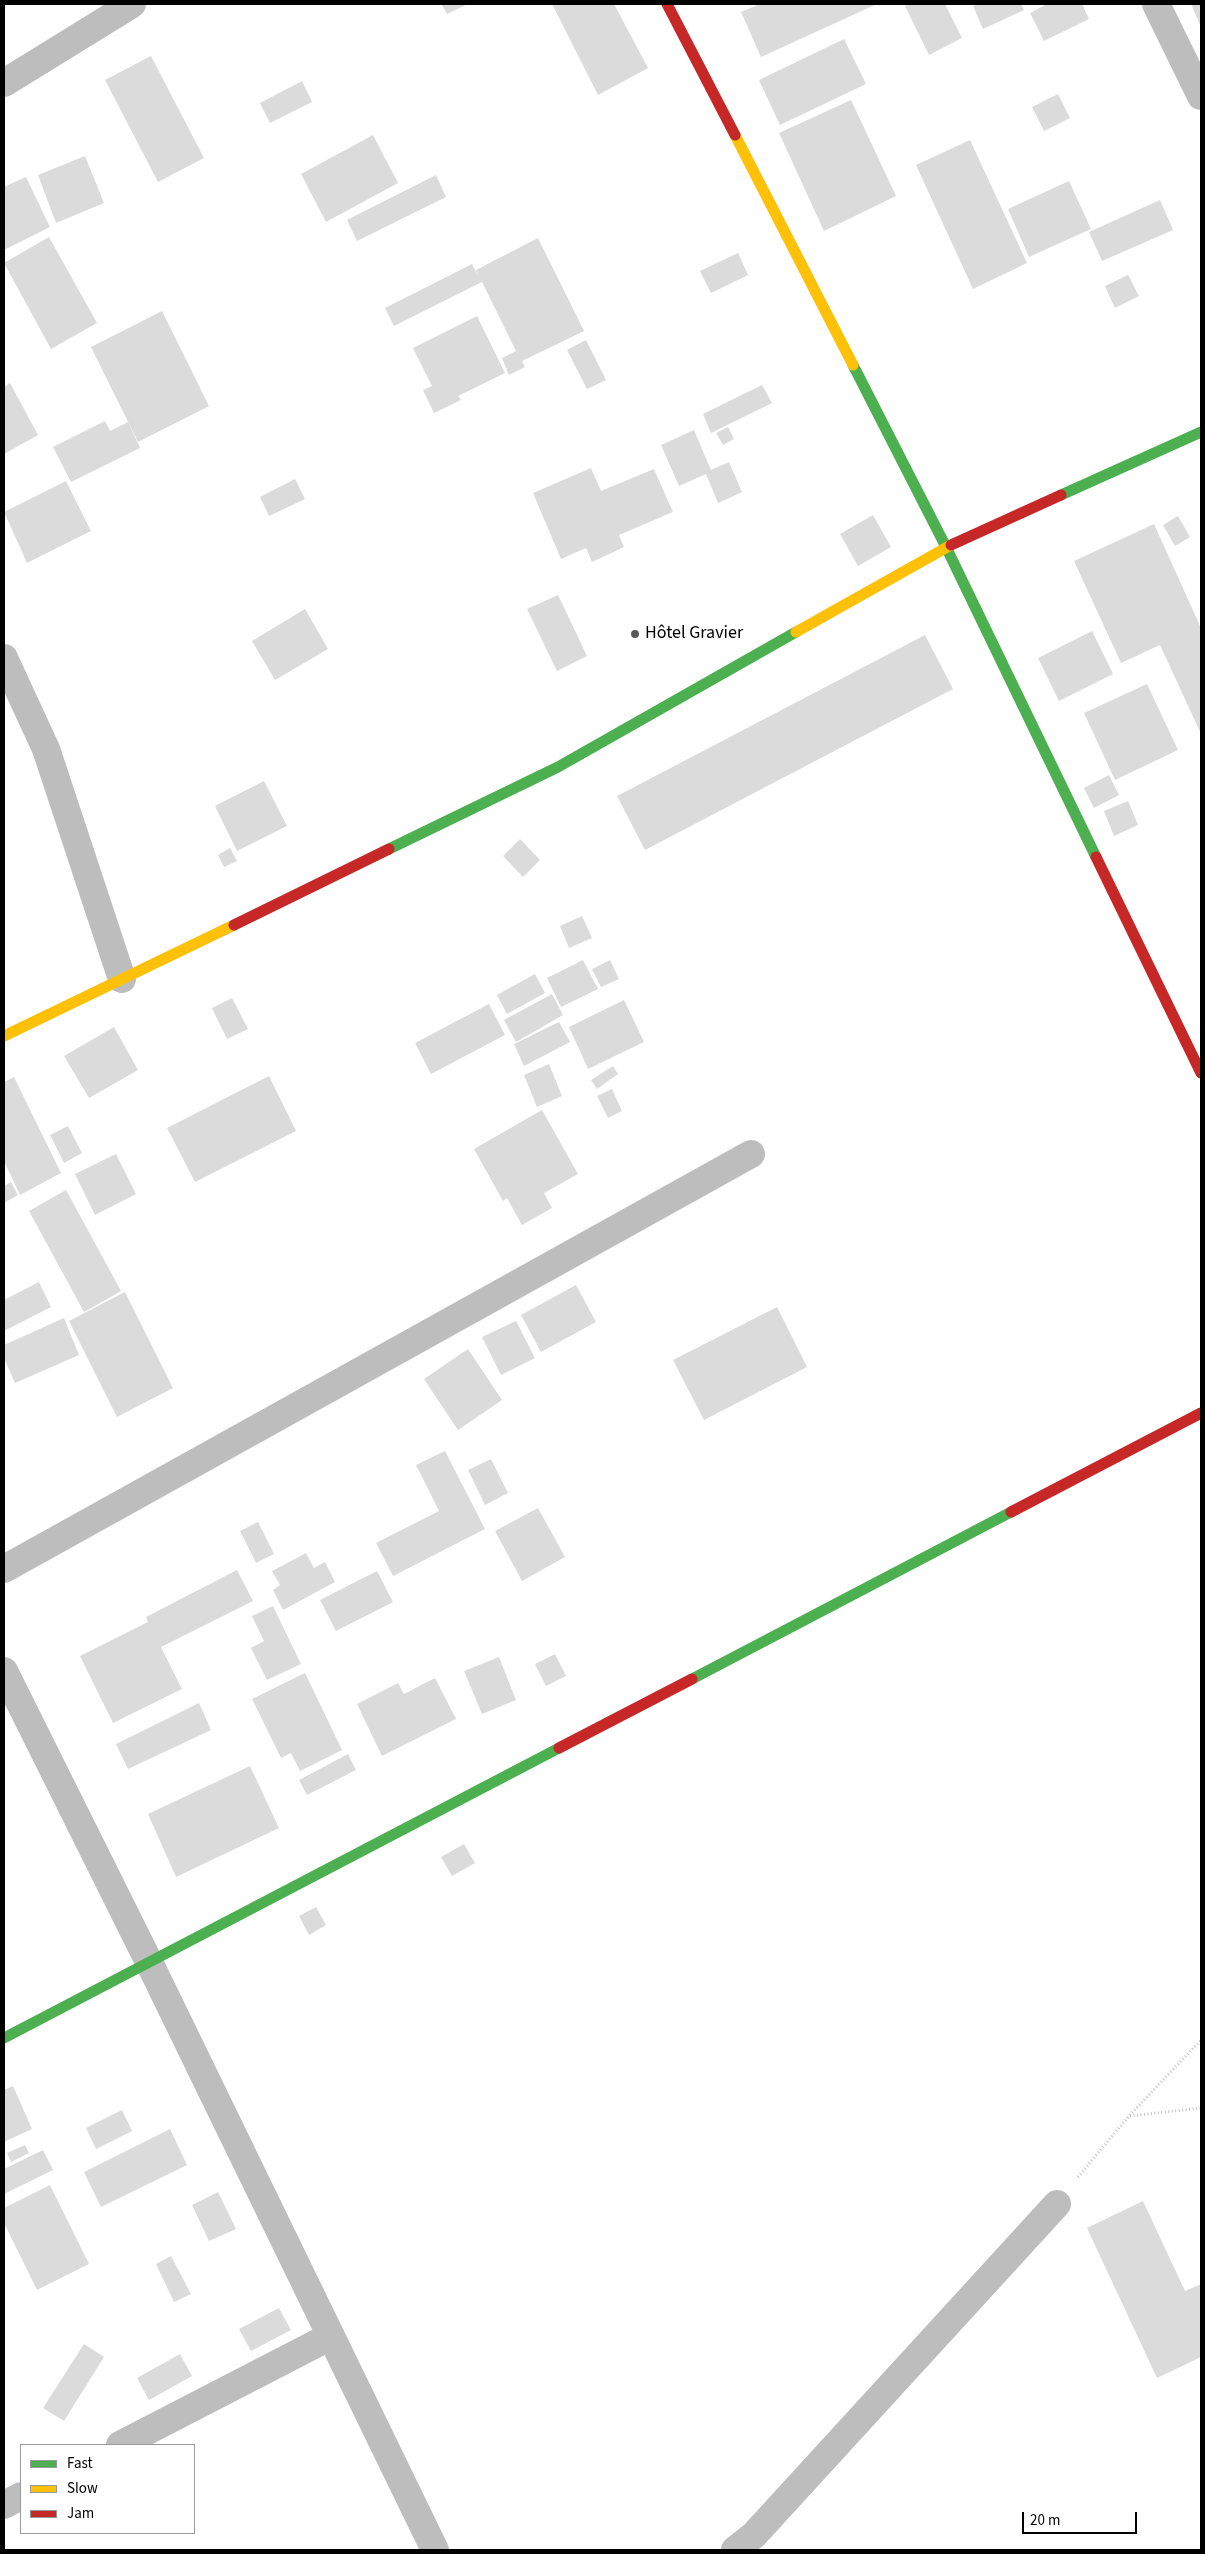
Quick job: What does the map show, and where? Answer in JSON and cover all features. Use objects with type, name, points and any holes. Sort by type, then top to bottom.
[{"type":"street","points":[[4,83],[132,4]]},
{"type":"street","points":[[668,4],[946,547],[1201,1073]]},
{"type":"street","points":[[1156,4],[1201,96]]},
{"type":"street","points":[[4,1036],[558,767],[946,547],[1201,432]]},
{"type":"street","points":[[4,658],[46,749],[122,979]]},
{"type":"street","points":[[4,1569],[751,1154]]},
{"type":"street","points":[[4,2038],[1201,1413]]},
{"type":"street","points":[[4,1671],[149,1962],[435,2550]]},
{"type":"street","points":[[735,2550],[754,2535],[1057,2204]]},
{"type":"street","points":[[122,2444],[331,2336]]},
{"type":"street","points":[[4,2505],[20,2497]]},
{"type":"path","points":[[1057,2204],[1129,2116],[1201,2040]]},
{"type":"path","points":[[1129,2116],[1201,2108]]},
{"type":"building","points":[[441,4],[468,4],[447,14]]},
{"type":"building","points":[[552,4],[614,4],[648,68],[598,95]]},
{"type":"building","points":[[760,4],[877,4],[761,57],[741,12]]},
{"type":"building","points":[[909,4],[945,4],[962,38],[929,55],[905,6]]},
{"type":"building","points":[[979,4],[1021,4],[1024,10],[983,29],[973,6]]},
{"type":"building","points":[[1047,4],[1082,4],[1089,19],[1044,41],[1030,13]]},
{"type":"building","points":[[1191,4],[1201,4],[1201,27]]},
{"type":"building","points":[[844,39],[866,84],[780,125],[759,80]]},
{"type":"building","points":[[151,56],[204,158],[158,182],[105,80]]},
{"type":"building","points":[[302,81],[312,102],[270,123],[260,103]]},
{"type":"building","points":[[1058,94],[1070,118],[1044,131],[1032,107]]},
{"type":"building","points":[[851,100],[896,196],[824,231],[779,133]]},
{"type":"building","points":[[373,135],[398,183],[326,222],[301,174]]},
{"type":"building","points":[[970,140],[1027,263],[973,289],[916,165]]},
{"type":"building","points":[[85,156],[104,203],[56,223],[38,175]]},
{"type":"building","points":[[436,175],[446,197],[357,241],[347,220]]},
{"type":"building","points":[[26,177],[50,227],[4,250],[4,187]]},
{"type":"building","points":[[1069,181],[1091,229],[1029,257],[1008,209]]},
{"type":"building","points":[[1160,200],[1173,230],[1102,261],[1089,232]]},
{"type":"building","points":[[49,237],[97,323],[51,349],[4,263]]},
{"type":"building","points":[[538,238],[584,331],[522,361],[525,367],[509,375],[502,358],[516,351],[482,282],[394,326],[385,308],[472,264],[478,276],[476,270]]},
{"type":"building","points":[[738,253],[748,275],[711,293],[700,271]]},
{"type":"building","points":[[1128,275],[1139,296],[1115,308],[1105,286]]},
{"type":"building","points":[[162,311],[209,406],[138,442],[91,347]]},
{"type":"building","points":[[477,316],[505,373],[458,396],[461,400],[434,413],[423,390],[432,386],[413,348]]},
{"type":"building","points":[[586,340],[606,380],[587,389],[567,350]]},
{"type":"building","points":[[10,383],[38,435],[4,454],[4,387]]},
{"type":"building","points":[[762,385],[772,403],[711,433],[703,414]]},
{"type":"building","points":[[105,421],[110,431],[128,422],[140,448],[71,482],[53,447]]},
{"type":"building","points":[[728,427],[734,439],[723,445],[716,433]]},
{"type":"building","points":[[694,430],[711,470],[729,462],[742,492],[718,503],[706,474],[679,486],[661,445]]},
{"type":"building","points":[[591,468],[601,491],[654,469],[673,512],[619,535],[624,547],[592,562],[586,548],[561,559],[533,493]]},
{"type":"building","points":[[295,479],[305,499],[269,516],[260,497]]},
{"type":"building","points":[[66,481],[91,531],[27,563],[4,512]]},
{"type":"building","points":[[873,515],[891,547],[858,566],[840,534]]},
{"type":"building","points":[[1178,516],[1190,537],[1175,546],[1163,525]]},
{"type":"building","points":[[1154,524],[1201,628],[1201,734],[1160,645],[1121,663],[1074,561]]},
{"type":"building","points":[[558,595],[587,656],[557,671],[527,609]]},
{"type":"building","points":[[305,609],[328,649],[275,680],[252,641]]},
{"type":"building","points":[[1092,631],[1113,674],[1059,701],[1038,658]]},
{"type":"building","points":[[925,635],[953,689],[645,850],[617,796]]},
{"type":"building","points":[[1147,684],[1178,750],[1115,780],[1084,713]]},
{"type":"building","points":[[1109,775],[1119,795],[1094,808],[1084,788]]},
{"type":"building","points":[[264,781],[287,826],[237,851],[215,806]]},
{"type":"building","points":[[1128,801],[1138,825],[1114,836],[1104,811]]},
{"type":"building","points":[[520,839],[540,860],[523,877],[503,856]]},
{"type":"building","points":[[230,848],[237,861],[224,867],[218,855]]},
{"type":"building","points":[[582,916],[592,938],[569,948],[560,926]]},
{"type":"building","points":[[583,960],[598,989],[561,1007],[547,978]]},
{"type":"building","points":[[610,960],[619,979],[601,987],[592,969]]},
{"type":"building","points":[[535,974],[545,993],[507,1014],[497,995]]},
{"type":"building","points":[[552,994],[563,1015],[516,1042],[504,1020]]},
{"type":"building","points":[[232,998],[248,1029],[227,1039],[212,1008]]},
{"type":"building","points":[[624,1000],[644,1042],[588,1069],[569,1027]]},
{"type":"building","points":[[489,1004],[505,1035],[431,1074],[415,1043]]},
{"type":"building","points":[[559,1022],[570,1042],[524,1066],[514,1044]]},
{"type":"building","points":[[114,1027],[138,1070],[89,1098],[64,1056]]},
{"type":"building","points":[[549,1064],[562,1096],[537,1107],[524,1075]]},
{"type":"building","points":[[613,1066],[618,1074],[597,1089],[591,1080]]},
{"type":"building","points":[[269,1076],[296,1131],[195,1182],[167,1128]]},
{"type":"building","points":[[14,1077],[61,1173],[20,1195],[4,1161],[4,1082]]},
{"type":"building","points":[[612,1089],[622,1111],[608,1118],[597,1096]]},
{"type":"building","points":[[542,1110],[578,1174],[544,1193],[552,1208],[522,1225],[507,1198],[503,1201],[474,1149]]},
{"type":"building","points":[[68,1126],[82,1153],[64,1163],[50,1135]]},
{"type":"building","points":[[116,1154],[136,1194],[95,1215],[75,1174]]},
{"type":"building","points":[[11,1182],[18,1195],[4,1203],[4,1186]]},
{"type":"building","points":[[66,1190],[121,1291],[84,1312],[29,1211]]},
{"type":"building","points":[[39,1282],[51,1307],[4,1331],[4,1300]]},
{"type":"building","points":[[576,1285],[596,1322],[541,1352],[521,1315]]},
{"type":"building","points":[[125,1292],[173,1388],[117,1417],[69,1321]]},
{"type":"building","points":[[777,1307],[807,1367],[704,1420],[673,1360]]},
{"type":"building","points":[[64,1318],[79,1355],[15,1383],[4,1358],[4,1345]]},
{"type":"building","points":[[516,1321],[535,1358],[501,1375],[482,1337]]},
{"type":"building","points":[[468,1349],[502,1400],[458,1430],[424,1379]]},
{"type":"building","points":[[445,1451],[485,1529],[393,1576],[376,1543],[439,1511],[416,1465]]},
{"type":"building","points":[[491,1459],[508,1493],[485,1505],[468,1470]]},
{"type":"building","points":[[538,1508],[565,1557],[522,1581],[495,1531]]},
{"type":"building","points":[[258,1522],[274,1554],[256,1563],[240,1531]]},
{"type":"building","points":[[306,1553],[314,1568],[325,1562],[335,1582],[283,1610],[273,1590],[280,1585],[272,1571]]},
{"type":"building","points":[[237,1570],[253,1601],[161,1647],[182,1689],[113,1723],[80,1656],[148,1622],[146,1617]]},
{"type":"building","points":[[377,1571],[393,1602],[336,1631],[320,1600]]},
{"type":"building","points":[[273,1606],[301,1664],[267,1680],[251,1648],[264,1641],[252,1616]]},
{"type":"building","points":[[555,1654],[566,1676],[546,1686],[535,1664]]},
{"type":"building","points":[[499,1657],[516,1700],[482,1714],[464,1671]]},
{"type":"building","points":[[305,1673],[342,1750],[300,1771],[291,1753],[281,1758],[252,1699]]},
{"type":"building","points":[[435,1678],[456,1719],[382,1756],[357,1704],[398,1683],[404,1694]]},
{"type":"building","points":[[199,1703],[211,1730],[128,1769],[116,1744]]},
{"type":"building","points":[[348,1754],[356,1770],[307,1795],[299,1780]]},
{"type":"building","points":[[250,1766],[279,1828],[176,1877],[148,1814]]},
{"type":"building","points":[[464,1844],[475,1863],[452,1876],[441,1857]]},
{"type":"building","points":[[316,1907],[326,1925],[309,1935],[299,1916]]},
{"type":"building","points":[[13,2086],[32,2129],[4,2142],[4,2090]]},
{"type":"building","points":[[122,2110],[132,2131],[96,2149],[86,2128]]},
{"type":"building","points":[[170,2129],[187,2165],[101,2207],[84,2172]]},
{"type":"building","points":[[25,2145],[29,2153],[11,2162],[7,2153]]},
{"type":"building","points":[[43,2150],[53,2170],[4,2194],[4,2169]]},
{"type":"building","points":[[50,2185],[89,2264],[37,2290],[4,2223],[4,2208]]},
{"type":"building","points":[[218,2192],[236,2229],[209,2241],[192,2205]]},
{"type":"building","points":[[1143,2201],[1185,2291],[1201,2284],[1201,2357],[1157,2378],[1087,2228]]},
{"type":"building","points":[[171,2256],[191,2294],[174,2302],[156,2264]]},
{"type":"building","points":[[279,2308],[291,2330],[251,2351],[239,2329]]},
{"type":"building","points":[[84,2344],[104,2357],[64,2421],[43,2408]]},
{"type":"building","points":[[180,2354],[192,2376],[149,2400],[137,2378]]},
{"type":"traffic: fast","points":[[853,365],[946,547],[1096,857]]},
{"type":"traffic: fast","points":[[1061,495],[1201,432]]},
{"type":"traffic: fast","points":[[389,849],[558,767],[796,632]]},
{"type":"traffic: fast","points":[[692,1679],[1011,1512]]},
{"type":"traffic: fast","points":[[4,2038],[559,1748]]},
{"type":"traffic: slow","points":[[735,135],[853,365]]},
{"type":"traffic: slow","points":[[796,632],[951,545]]},
{"type":"traffic: slow","points":[[4,1036],[234,925]]},
{"type":"traffic: jam","points":[[667,4],[735,135]]},
{"type":"traffic: jam","points":[[951,545],[1061,495]]},
{"type":"traffic: jam","points":[[234,925],[389,849]]},
{"type":"traffic: jam","points":[[1096,857],[1201,1073]]},
{"type":"traffic: jam","points":[[1011,1512],[1201,1413]]},
{"type":"traffic: jam","points":[[559,1748],[692,1679]]},
{"type":"place","name":"Hôtel Gravier","points":[[635,634]]}]
